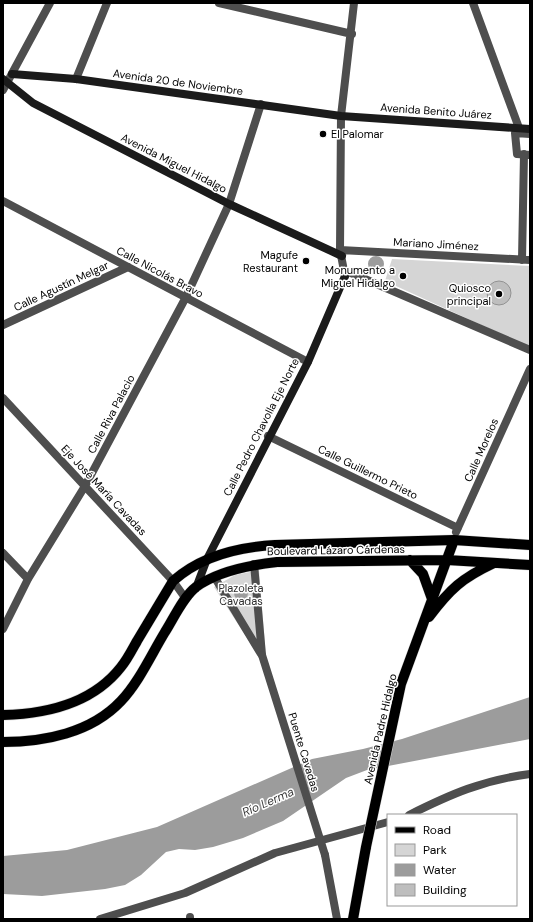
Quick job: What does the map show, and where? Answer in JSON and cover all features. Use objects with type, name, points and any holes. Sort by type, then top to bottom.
[{"type":"main road","name":"Boulevard Lázaro Cárdenas","points":[[3,715],[36,713],[62,707],[85,697],[103,684],[121,668],[173,581],[186,570],[207,559],[256,546],[454,540],[530,545]]},
{"type":"main road","name":"Avenida Padre Hidalgo","points":[[354,919],[366,847],[401,684],[454,540]]},
{"type":"main road","points":[[410,560],[423,574],[432,599]]},
{"type":"main road","name":"Boulevard Lázaro Cárdenas","points":[[3,742],[38,740],[80,730],[102,718],[124,696],[186,599],[196,588],[215,578],[254,564],[277,562],[447,560],[530,565]]},
{"type":"main road","points":[[422,627],[445,596],[457,584],[471,574],[495,563]]},
{"type":"main road","name":"Avenida Padre Hidalgo","points":[[356,906],[358,919]]},
{"type":"street","points":[[4,84],[12,74],[50,3]]},
{"type":"street","points":[[76,79],[107,3]]},
{"type":"street","points":[[219,3],[352,34]]},
{"type":"street","points":[[354,3],[352,34],[341,116],[341,253],[345,273],[530,350]]},
{"type":"street","points":[[474,3],[525,130],[515,133],[517,154],[527,154],[526,260]]},
{"type":"street","name":"Avenida 20 de Noviembre","points":[[12,74],[76,79],[341,116]]},
{"type":"street","name":"Avenida Miguel Hidalgo","points":[[4,84],[33,103],[229,204],[341,253]]},
{"type":"street","name":"Calle Riva Palacio","points":[[3,629],[28,579],[85,486],[186,297],[229,204],[262,104]]},
{"type":"street","name":"Avenida Benito Juárez","points":[[341,116],[525,130]]},
{"type":"street","name":"Calle Nicolás Bravo","points":[[4,203],[308,362]]},
{"type":"street","name":"Mariano Jiménez","points":[[341,253],[526,260]]},
{"type":"street","name":"Calle Agustín Melgar","points":[[3,325],[128,267]]},
{"type":"street","name":"Calle Pedro Chavolla Eje Norte","points":[[196,588],[207,559],[268,436],[308,362],[345,273]]},
{"type":"street","name":"Calle Morelos","points":[[454,540],[458,528],[530,369]]},
{"type":"street","name":"Eje José María Cavadas","points":[[3,398],[173,581],[186,599]]},
{"type":"street","name":"Calle Guillermo Prieto","points":[[268,436],[458,528]]},
{"type":"street","points":[[3,553],[28,579]]},
{"type":"street","points":[[254,564],[262,655]]},
{"type":"street","points":[[215,578],[262,655]]},
{"type":"street","name":"Puente Cavadas","points":[[262,655],[325,854],[337,919]]},
{"type":"street","points":[[411,814],[456,792],[501,778],[530,774]]},
{"type":"street","points":[[100,919],[185,893],[275,853],[387,822]]},
{"type":"green space","points":[[392,259],[530,266],[530,347],[385,281]]},
{"type":"green space","name":"Plazoleta Cavadas","points":[[259,570],[267,669],[214,587],[235,575]]},
{"type":"water","points":[[373,256],[379,256],[384,261],[382,270],[379,272],[373,272],[368,267],[368,261]]},
{"type":"water","points":[[238,586],[244,586],[248,590],[248,596],[244,600],[238,600],[234,596],[234,590]]},
{"type":"water","name":"Río Lerma","points":[[530,697],[530,739],[367,770],[346,778],[283,821],[243,838],[213,847],[195,850],[179,849],[166,852],[141,875],[125,885],[105,889],[42,896],[3,894],[3,856],[67,850],[157,827],[312,759],[363,749],[402,739]]},
{"type":"building","name":"Quiosco principal","points":[[499,281],[504,282],[510,288],[510,298],[504,304],[499,305],[494,304],[488,298],[487,293],[488,288],[494,282]]},
{"type":"place","name":"El Palomar","points":[[323,134]]},
{"type":"place","name":"Magufe Restaurant","points":[[306,261]]},
{"type":"place","name":"Monumento a Miguel Hidalgo","points":[[403,276]]},
{"type":"place","name":"Quiosco principal","points":[[499,294]]}]
